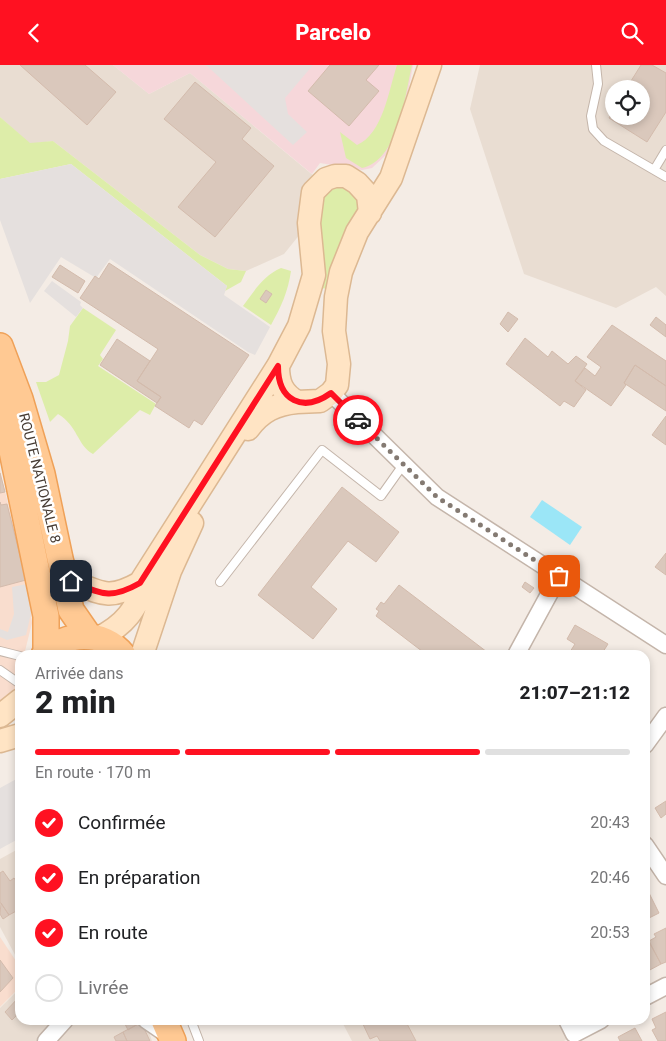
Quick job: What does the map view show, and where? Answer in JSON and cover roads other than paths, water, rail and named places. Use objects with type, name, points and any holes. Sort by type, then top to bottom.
[{"type":"main road","name":"ROUTE NATIONALE 8","points":[[0,346],[14,442],[46,616],[45,650]]},
{"type":"main road","name":"ROUTE NATIONALE 8","points":[[0,393],[14,442],[42,474],[71,610],[94,637]]},
{"type":"main road","points":[[50,650],[65,639],[94,637],[111,644],[118,650]]},
{"type":"street","points":[[144,650],[170,571],[195,515],[256,417],[279,404],[320,401],[331,393],[339,375],[334,331],[336,297],[347,254],[357,232],[391,178],[430,65]]},
{"type":"street","points":[[357,183],[379,173],[401,152]]},
{"type":"street","points":[[60,559],[71,581],[98,593],[121,594],[140,583],[278,366],[299,326],[314,275],[309,223],[313,192],[326,179],[335,176],[346,176],[357,183],[368,195],[370,213]]},
{"type":"street","points":[[278,366],[278,380],[283,391],[298,402]]},
{"type":"street","points":[[331,393],[437,497],[666,645]]},
{"type":"street","points":[[94,637],[112,631],[131,615],[173,531]]},
{"type":"street","points":[[519,650],[559,576]]},
{"type":"street","points":[[0,716],[15,704]]},
{"type":"street","points":[[650,738],[666,716]]},
{"type":"street","points":[[0,741],[15,736]]},
{"type":"street","points":[[650,856],[666,876]]},
{"type":"street","points":[[650,994],[666,986]]},
{"type":"street","points":[[46,1041],[60,1025]]},
{"type":"street","points":[[155,1025],[169,1033]]},
{"type":"lane","points":[[596,65],[598,84],[591,116],[593,129],[604,141],[666,177]]},
{"type":"lane","points":[[654,170],[666,150]]},
{"type":"lane","points":[[220,582],[322,450],[381,496],[403,465]]},
{"type":"lane","points":[[0,651],[15,655]]},
{"type":"lane","points":[[0,670],[15,680]]},
{"type":"lane","points":[[193,1025],[200,1041]]},
{"type":"water","points":[[542,500],[582,527],[570,545],[530,517]]}]
